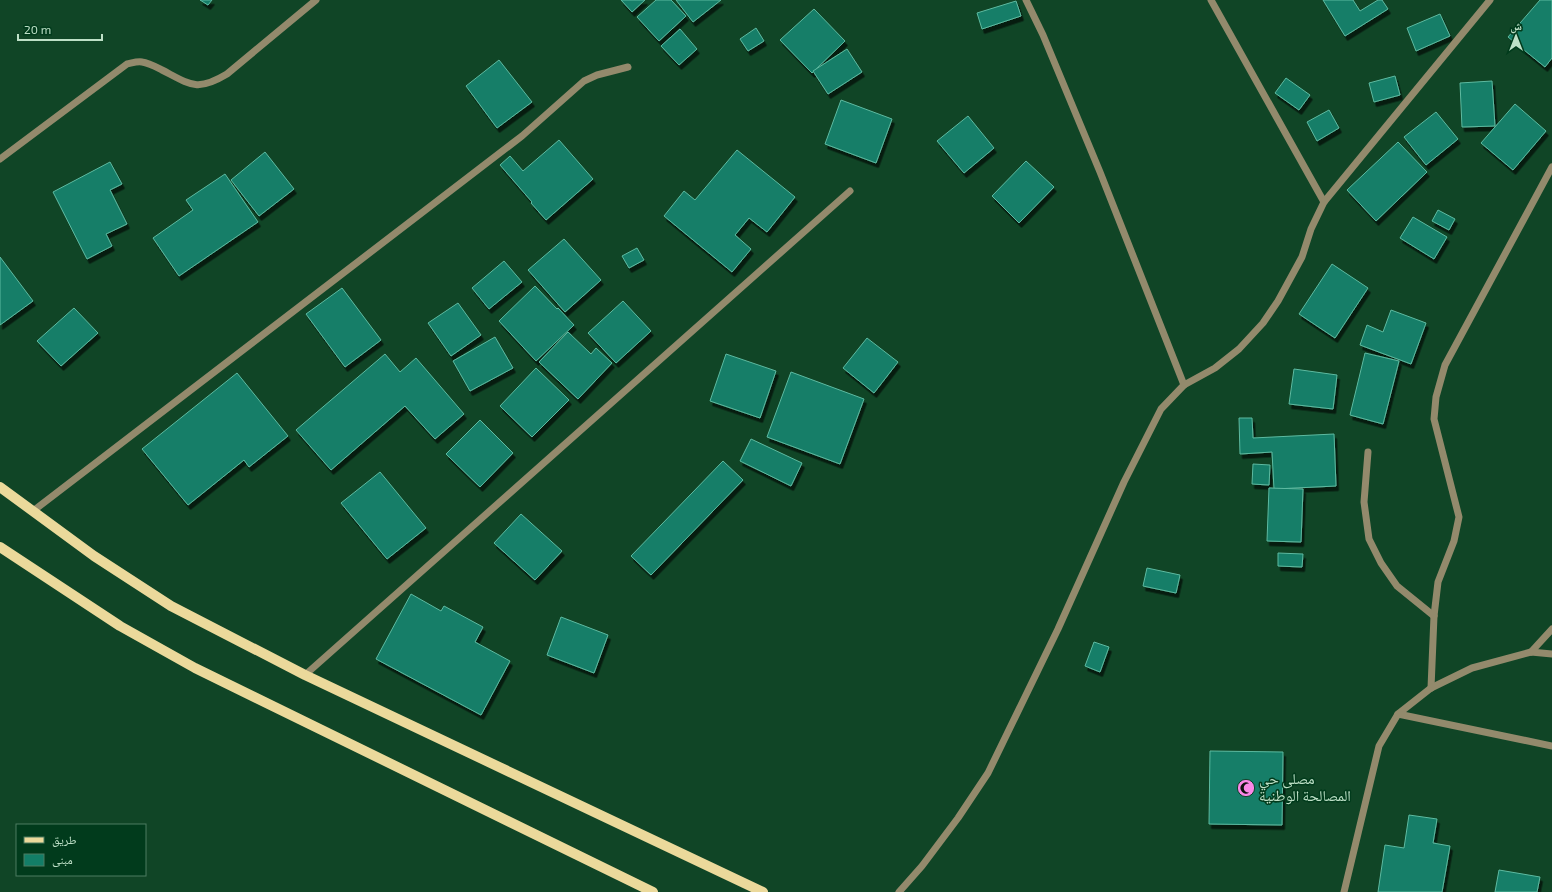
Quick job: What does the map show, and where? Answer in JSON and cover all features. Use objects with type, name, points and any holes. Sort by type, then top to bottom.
[{"type":"main road","points":[[0,487],[94,556],[171,606],[305,675],[763,892]]},
{"type":"main road","points":[[0,547],[120,626],[195,668],[653,892]]},
{"type":"street","points":[[0,159],[127,64],[142,62],[156,66],[189,84],[200,85],[213,83],[228,74],[316,0]]},
{"type":"street","points":[[1026,0],[1043,35],[1100,172],[1184,385]]},
{"type":"street","points":[[1210,0],[1324,202]]},
{"type":"street","points":[[899,892],[922,866],[958,818],[988,772],[1058,629],[1124,482],[1160,409],[1184,385],[1215,368],[1239,349],[1263,324],[1278,301],[1302,257],[1311,229],[1324,202],[1490,0]]},
{"type":"street","points":[[33,511],[522,136],[584,81],[597,75],[628,67]]},
{"type":"street","points":[[1431,688],[1434,616],[1438,582],[1454,541],[1459,517],[1434,419],[1436,397],[1445,365],[1552,167]]},
{"type":"street","points":[[305,675],[850,191]]},
{"type":"street","points":[[1368,452],[1364,502],[1369,539],[1381,564],[1397,586],[1434,616]]},
{"type":"street","points":[[1531,652],[1552,629]]},
{"type":"street","points":[[1344,892],[1379,746],[1398,714],[1431,688],[1472,668],[1531,652],[1552,654]]},
{"type":"street","points":[[1398,714],[1552,746]]},
{"type":"building","points":[[200,0],[212,0],[208,5]]},
{"type":"building","points":[[621,0],[645,0],[632,12]]},
{"type":"building","points":[[656,0],[671,0],[686,16],[659,41],[637,17]]},
{"type":"building","points":[[676,0],[721,0],[693,22]]},
{"type":"building","points":[[1323,0],[1353,0],[1360,11],[1378,0],[1382,0],[1388,9],[1345,36]]},
{"type":"building","points":[[1540,0],[1552,0],[1552,58],[1545,67],[1508,37]]},
{"type":"building","points":[[1016,1],[1021,16],[982,29],[977,13]]},
{"type":"building","points":[[814,9],[845,41],[812,73],[780,40]]},
{"type":"building","points":[[1440,14],[1450,36],[1416,51],[1407,28]]},
{"type":"building","points":[[756,28],[764,41],[748,51],[740,39]]},
{"type":"building","points":[[680,29],[697,49],[679,65],[661,46]]},
{"type":"building","points":[[847,49],[862,72],[828,94],[813,71]]},
{"type":"building","points":[[499,60],[532,102],[497,128],[466,86]]},
{"type":"building","points":[[1395,76],[1400,95],[1374,102],[1369,83]]},
{"type":"building","points":[[1286,78],[1310,95],[1299,110],[1275,93]]},
{"type":"building","points":[[1492,81],[1495,126],[1462,127],[1460,83]]},
{"type":"building","points":[[841,100],[892,119],[876,163],[825,144]]},
{"type":"building","points":[[1515,104],[1546,131],[1513,170],[1481,143]]},
{"type":"building","points":[[1329,110],[1339,128],[1317,141],[1307,122]]},
{"type":"building","points":[[1436,112],[1458,139],[1426,165],[1404,137]]},
{"type":"building","points":[[968,116],[994,148],[964,173],[937,141]]},
{"type":"building","points":[[559,140],[593,179],[546,220],[500,165],[510,156],[523,171]]},
{"type":"building","points":[[1398,142],[1427,172],[1376,221],[1347,190]]},
{"type":"building","points":[[737,150],[795,197],[767,232],[749,218],[735,235],[751,249],[732,272],[664,216],[684,191],[695,200]]},
{"type":"building","points":[[265,152],[294,189],[259,216],[231,180]]},
{"type":"building","points":[[1026,161],[1054,187],[1019,223],[992,196]]},
{"type":"building","points":[[110,162],[122,184],[110,190],[127,224],[106,234],[112,246],[87,259],[53,192]]},
{"type":"building","points":[[225,174],[258,222],[179,276],[153,238],[193,210],[186,200]]},
{"type":"building","points":[[1438,210],[1455,219],[1449,230],[1432,221]]},
{"type":"building","points":[[1413,217],[1447,237],[1434,259],[1400,238]]},
{"type":"building","points":[[564,239],[601,280],[565,312],[528,270]]},
{"type":"building","points":[[637,248],[644,260],[629,268],[622,256]]},
{"type":"building","points":[[0,257],[33,301],[0,325]]},
{"type":"building","points":[[504,261],[522,282],[489,309],[472,288]]},
{"type":"building","points":[[1332,264],[1368,288],[1335,338],[1299,314]]},
{"type":"building","points":[[535,286],[574,325],[536,361],[499,321]]},
{"type":"building","points":[[342,288],[381,340],[345,367],[306,314]]},
{"type":"building","points":[[623,301],[651,331],[616,363],[588,333]]},
{"type":"building","points":[[458,303],[481,335],[451,356],[428,323]]},
{"type":"building","points":[[74,308],[98,333],[61,366],[37,341]]},
{"type":"building","points":[[1391,310],[1426,323],[1411,364],[1360,345],[1367,325],[1383,332]]},
{"type":"building","points":[[568,332],[591,354],[596,348],[612,363],[578,399],[539,362]]},
{"type":"building","points":[[495,337],[513,368],[470,391],[453,361]]},
{"type":"building","points":[[867,338],[898,362],[874,393],[843,368]]},
{"type":"building","points":[[1365,353],[1399,361],[1383,424],[1350,415]]},
{"type":"building","points":[[385,354],[400,372],[416,358],[464,414],[435,439],[405,406],[331,470],[296,430]]},
{"type":"building","points":[[726,354],[776,371],[760,418],[710,401]]},
{"type":"building","points":[[536,368],[569,400],[532,437],[500,406]]},
{"type":"building","points":[[1294,369],[1337,375],[1333,409],[1289,404]]},
{"type":"building","points":[[791,372],[864,399],[840,464],[767,437]]},
{"type":"building","points":[[237,373],[288,436],[249,467],[244,460],[188,505],[142,449]]},
{"type":"building","points":[[1239,418],[1252,418],[1253,438],[1334,434],[1336,486],[1274,489],[1272,452],[1240,454]]},
{"type":"building","points":[[480,420],[513,453],[480,487],[446,454]]},
{"type":"building","points":[[751,439],[802,463],[791,486],[740,461]]},
{"type":"building","points":[[723,461],[743,480],[651,575],[631,556]]},
{"type":"building","points":[[1253,464],[1270,465],[1269,485],[1252,484]]},
{"type":"building","points":[[380,472],[426,528],[387,559],[341,503]]},
{"type":"building","points":[[1269,488],[1303,489],[1301,542],[1267,541]]},
{"type":"building","points":[[521,514],[562,551],[535,580],[494,543]]},
{"type":"building","points":[[1278,553],[1303,554],[1302,567],[1278,566]]},
{"type":"building","points":[[1147,568],[1180,575],[1176,593],[1143,586]]},
{"type":"building","points":[[411,594],[441,611],[444,606],[483,627],[475,642],[510,661],[481,715],[376,659]]},
{"type":"building","points":[[561,617],[608,635],[594,673],[547,655]]},
{"type":"building","points":[[1094,642],[1109,647],[1100,672],[1085,666]]},
{"type":"building","name":"مصلى حي المصالحة الوطنية","points":[[1210,751],[1283,752],[1282,825],[1209,824]]},
{"type":"building","points":[[1409,815],[1437,819],[1433,843],[1450,846],[1442,892],[1378,892],[1385,845],[1404,848]]},
{"type":"building","points":[[1499,870],[1540,877],[1537,892],[1495,892]]},
{"type":"place","name":"مصلى حي المصالحة الوطنية","points":[[1246,788]]}]
